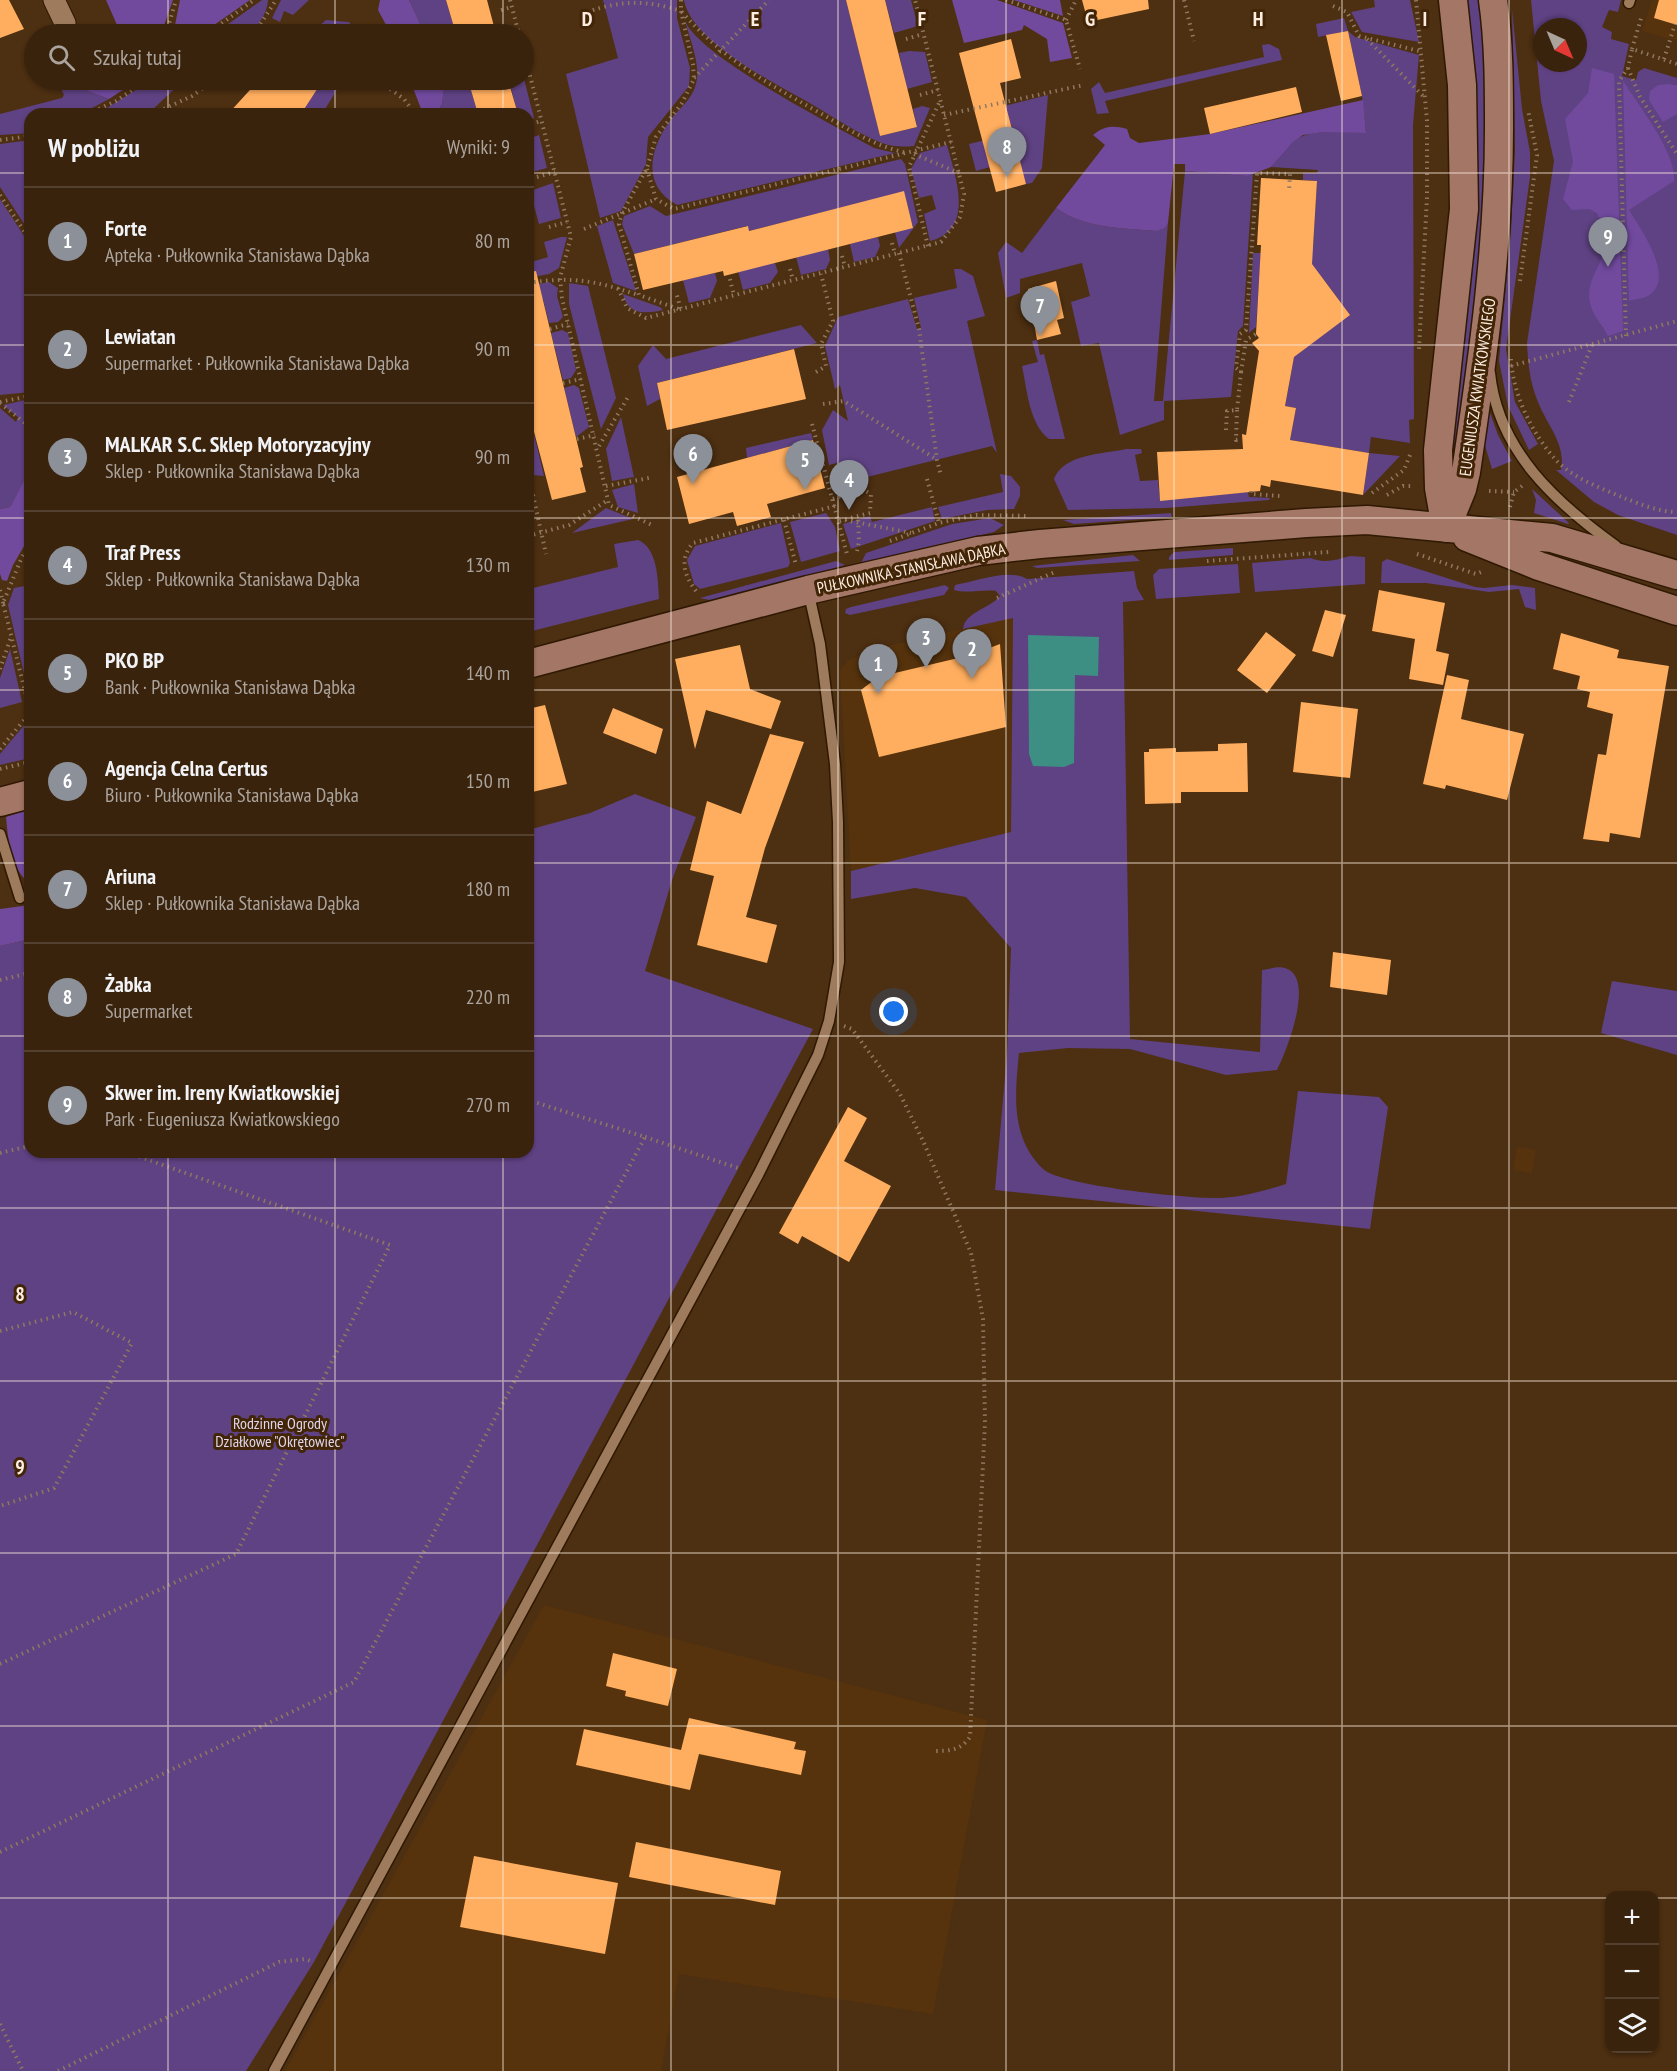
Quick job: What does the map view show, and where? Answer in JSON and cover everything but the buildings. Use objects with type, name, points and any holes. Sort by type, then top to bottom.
[{"type":"main road","name":"EUGENIUSZA KWIATKOWSKIEGO","points":[[1446,528],[1439,488],[1438,450],[1464,209],[1462,85],[1453,0]]},
{"type":"main road","name":"EUGENIUSZA KWIATKOWSKIEGO","points":[[1446,528],[1464,481],[1486,333],[1499,191],[1499,99],[1493,0]]},
{"type":"main road","name":"PUŁKOWNIKA STANISŁAWA DĄBKA","points":[[534,662],[802,579],[978,551],[1040,544],[1335,521],[1367,520],[1503,531],[1552,538],[1677,575]]},
{"type":"main road","name":"PUŁKOWNIKA STANISŁAWA DĄBKA","points":[[1446,528],[1539,566],[1677,610]]},
{"type":"main road","points":[[0,802],[24,796]]},
{"type":"street","points":[[54,0],[65,23]]},
{"type":"lane","points":[[1486,333],[1491,379],[1502,417],[1525,465],[1550,493],[1638,562]]},
{"type":"lane","points":[[274,2071],[758,1175],[818,1055],[829,1021],[839,962],[838,822],[835,764],[820,644],[802,579]]},
{"type":"lane","points":[[0,834],[20,898]]},
{"type":"path","points":[[170,24],[176,0]]},
{"type":"path","points":[[221,24],[255,0]]},
{"type":"path","points":[[260,24],[276,0]]},
{"type":"path","points":[[510,0],[516,24]]},
{"type":"path","points":[[587,12],[612,3],[647,0],[681,11],[720,51],[749,72],[868,141],[913,153],[959,173]]},
{"type":"path","points":[[681,0],[694,79]]},
{"type":"path","points":[[639,295],[619,224],[622,213],[647,168],[656,137],[682,103],[694,79],[769,0]]},
{"type":"path","points":[[618,288],[622,302],[634,314],[646,318],[941,242],[960,217],[964,194],[915,0]]},
{"type":"path","points":[[1006,0],[1066,20]]},
{"type":"path","points":[[1077,0],[1066,20],[1080,69]]},
{"type":"path","points":[[1185,0],[1194,41]]},
{"type":"path","points":[[1416,0],[1426,99],[1427,197],[1419,315],[1419,361]]},
{"type":"path","points":[[1626,336],[1619,81],[1628,68],[1644,9],[1630,1]]},
{"type":"path","points":[[1333,6],[1347,12],[1359,36],[1423,52]]},
{"type":"path","points":[[501,10],[512,7]]},
{"type":"path","points":[[1664,60],[1675,24]]},
{"type":"path","points":[[906,39],[923,34]]},
{"type":"path","points":[[1366,38],[1426,99]]},
{"type":"path","points":[[1632,49],[1677,64]]},
{"type":"path","points":[[1628,68],[1640,97],[1677,154]]},
{"type":"path","points":[[944,115],[1084,85]]},
{"type":"path","points":[[101,108],[131,90]]},
{"type":"path","points":[[166,108],[200,90]]},
{"type":"path","points":[[391,90],[404,99],[411,108]]},
{"type":"path","points":[[532,90],[571,237],[560,278],[568,324],[596,435],[609,505],[652,525]]},
{"type":"path","points":[[920,95],[938,90]]},
{"type":"path","points":[[1520,282],[1536,155],[1527,99]]},
{"type":"path","points":[[928,246],[909,167],[913,153],[940,100]]},
{"type":"path","points":[[534,123],[541,121]]},
{"type":"path","points":[[0,140],[24,137]]},
{"type":"path","points":[[647,168],[656,199],[674,209],[951,142]]},
{"type":"path","points":[[537,177],[555,172]]},
{"type":"path","points":[[1241,372],[1236,368],[1240,334],[1246,330],[1257,173],[1290,174],[1289,191]]},
{"type":"path","points":[[0,195],[24,231]]},
{"type":"path","points":[[584,229],[656,199]]},
{"type":"path","points":[[549,227],[567,222]]},
{"type":"path","points":[[892,243],[919,329],[941,476]]},
{"type":"path","points":[[842,256],[845,267]]},
{"type":"path","points":[[790,269],[793,280]]},
{"type":"path","points":[[816,372],[826,366],[822,344],[833,321],[820,274]]},
{"type":"path","points":[[534,282],[560,278],[600,282],[681,310]]},
{"type":"path","points":[[730,279],[734,296]]},
{"type":"path","points":[[676,292],[681,310]]},
{"type":"path","points":[[1511,366],[1677,321]]},
{"type":"path","points":[[550,329],[568,324]]},
{"type":"path","points":[[1242,439],[1236,440],[1241,372],[1246,340],[1256,334]]},
{"type":"path","points":[[1569,402],[1592,344]]},
{"type":"path","points":[[1511,352],[1511,366],[1528,418],[1556,460],[1595,486],[1632,501],[1677,512]]},
{"type":"path","points":[[563,383],[581,379]]},
{"type":"path","points":[[0,402],[24,397]]},
{"type":"path","points":[[598,447],[628,397]]},
{"type":"path","points":[[823,404],[844,401],[937,460]]},
{"type":"path","points":[[0,402],[24,422]]},
{"type":"path","points":[[1226,430],[1227,411],[1237,410]]},
{"type":"path","points":[[812,424],[838,521],[851,554]]},
{"type":"path","points":[[577,439],[596,435]]},
{"type":"path","points":[[1404,470],[1412,450]]},
{"type":"path","points":[[606,486],[649,478]]},
{"type":"path","points":[[927,479],[939,523]]},
{"type":"path","points":[[1514,492],[1520,488]]},
{"type":"path","points":[[833,498],[862,489],[871,494],[870,513],[838,521]]},
{"type":"path","points":[[1251,491],[1251,494],[1280,496],[1280,504]]},
{"type":"path","points":[[534,495],[546,554]]},
{"type":"path","points":[[534,535],[569,525],[609,500]]},
{"type":"path","points":[[698,594],[689,581],[683,564],[685,552],[693,543],[834,506]]},
{"type":"path","points":[[888,542],[939,523],[976,515],[1006,516]]},
{"type":"path","points":[[851,554],[859,541],[858,516]]},
{"type":"path","points":[[784,519],[802,579]]},
{"type":"path","points":[[844,520],[912,533]]},
{"type":"path","points":[[851,554],[862,551]]},
{"type":"path","points":[[1197,561],[1329,552]]},
{"type":"path","points":[[2,603],[24,554]]},
{"type":"path","points":[[997,598],[1058,571]]},
{"type":"path","points":[[1035,572],[1065,571]]},
{"type":"path","points":[[0,590],[24,680]]},
{"type":"path","points":[[0,669],[12,637]]},
{"type":"path","points":[[0,749],[24,719]]},
{"type":"path","points":[[0,770],[24,764]]},
{"type":"path","points":[[0,980],[24,974]]},
{"type":"path","points":[[829,1021],[852,1029],[900,1094],[971,1253],[983,1319],[985,1422],[970,1737],[961,1747],[950,1751],[935,1751]]},
{"type":"path","points":[[534,1102],[758,1175]]},
{"type":"path","points":[[0,1852],[354,1682],[645,1137]]},
{"type":"path","points":[[0,1153],[24,1147]]},
{"type":"path","points":[[0,1664],[236,1554],[390,1245],[143,1158]]},
{"type":"path","points":[[0,1332],[73,1312],[132,1343],[54,1488],[0,1506]]},
{"type":"path","points":[[58,2071],[279,1962],[305,1959],[331,1968]]},
{"type":"path","points":[[0,2024],[23,2071]]},
{"type":"shaded area","points":[[106,0],[173,0],[165,24],[117,24]]},
{"type":"shaded area","points":[[180,0],[250,0],[215,24],[175,24]]},
{"type":"shaded area","points":[[380,0],[409,0],[420,24],[386,24],[378,10]]},
{"type":"shaded area","points":[[952,0],[997,0],[1063,23],[1072,58],[1050,62],[1047,39],[1024,25],[1022,30],[964,43]]},
{"type":"shaded area","points":[[1013,0],[1060,0],[1063,16],[1017,1]]},
{"type":"shaded area","points":[[1652,0],[1677,0],[1677,41],[1642,31]]},
{"type":"shaded area","points":[[1592,68],[1614,74],[1623,331],[1608,336],[1593,312],[1589,294],[1590,285],[1604,253],[1605,230],[1597,213],[1589,209],[1572,210],[1563,199],[1573,162],[1565,119],[1588,93]]},
{"type":"shaded area","points":[[1623,81],[1663,144],[1673,170],[1674,181],[1629,210],[1654,253],[1659,278],[1656,288],[1648,296],[1629,301]]},
{"type":"shaded area","points":[[1658,85],[1677,85],[1677,114],[1663,122],[1649,100],[1650,91]]},
{"type":"shaded area","points":[[85,90],[123,90],[109,99]]},
{"type":"shaded area","points":[[414,90],[444,90],[440,108],[421,108]]},
{"type":"shaded area","points":[[1363,100],[1366,133],[1323,132],[1303,135],[1292,143],[1271,167],[1247,176],[1185,171],[1185,164],[1174,164],[1168,223],[1165,228],[1157,231],[1092,224],[1067,215],[1056,208],[1105,145],[1093,135],[1105,128],[1127,129],[1130,138],[1139,143],[1210,134]]},
{"type":"shaded area","points":[[24,481],[24,546],[7,581],[2,580],[0,574],[0,509],[10,507]]},
{"type":"shaded area","points":[[1013,617],[1011,832],[851,871],[840,670],[848,661],[870,650]]},
{"type":"shaded area","points":[[24,811],[24,878],[14,862],[6,817]]},
{"type":"shaded area","points":[[24,906],[24,940],[0,946],[0,909]]},
{"type":"shaded area","points":[[1517,1147],[1536,1150],[1532,1173],[1513,1170]]},
{"type":"shaded area","points":[[544,1605],[987,1720],[933,2014],[679,1974],[661,2071],[285,2071]]},
{"type":"green space","points":[[262,0],[268,0],[266,10],[258,24],[228,24]]},
{"type":"green space","points":[[281,0],[309,0],[293,15],[284,11],[280,22],[272,18]]},
{"type":"green space","points":[[409,0],[446,0],[453,24],[420,24]]},
{"type":"green space","points":[[603,0],[677,0],[677,18],[690,68],[689,86],[648,137],[646,164],[621,211],[600,218],[566,74],[618,58]]},
{"type":"green space","points":[[684,0],[846,0],[880,136],[917,127],[913,109],[922,106],[930,108],[914,146],[894,146],[873,139],[738,61],[702,31],[690,16]]},
{"type":"green space","points":[[885,0],[911,0],[918,26],[894,33]]},
{"type":"green space","points":[[1374,0],[1410,0],[1419,42],[1362,32],[1351,12],[1375,7]]},
{"type":"green space","points":[[1466,0],[1480,0],[1487,100],[1487,160],[1479,275],[1455,465],[1445,463],[1477,201],[1476,71]]},
{"type":"green space","points":[[1531,0],[1621,0],[1618,12],[1609,10],[1602,27],[1612,32],[1611,39],[1629,44],[1622,76],[1636,80],[1638,72],[1644,68],[1677,78],[1677,85],[1670,84],[1677,90],[1677,535],[1618,515],[1594,502],[1556,470],[1561,470],[1561,452],[1535,395],[1527,343],[1554,161],[1541,101],[1538,72],[1587,72],[1587,18],[1533,18],[1533,20]]},
{"type":"green space","points":[[1512,9],[1522,109],[1530,152],[1530,177],[1506,349],[1515,402],[1538,444],[1529,450],[1508,406],[1499,361],[1511,231],[1515,151]]},
{"type":"green space","points":[[1344,18],[1348,31],[1318,37],[1316,24]]},
{"type":"green space","points":[[326,20],[350,24],[321,24]]},
{"type":"green space","points":[[685,21],[696,36],[715,53],[771,90],[874,148],[895,153],[677,205],[658,188],[652,167],[662,133],[691,95],[696,84],[696,61]]},
{"type":"green space","points":[[1348,31],[1355,37],[1419,55],[1413,125],[1414,419],[1409,420],[1410,443],[1371,437],[1369,453],[1290,440],[1296,408],[1285,406],[1294,357],[1349,314],[1324,280],[1267,321],[1313,248],[1317,181],[1303,180],[1303,173],[1317,173],[1318,170],[1271,167],[1293,142],[1309,134],[1366,132],[1362,96]]},
{"type":"green space","points":[[1269,44],[1279,49],[1282,60],[1105,101],[1109,113],[1097,114],[1091,89],[1099,82],[1105,93],[1264,57],[1262,45]]},
{"type":"green space","points":[[925,52],[932,82],[907,89],[899,53]]},
{"type":"green space","points":[[62,90],[85,90],[109,99],[92,108],[24,108],[24,133],[0,135],[0,114],[62,98],[64,95]]},
{"type":"green space","points":[[136,90],[173,90],[154,108],[107,108]]},
{"type":"green space","points":[[316,90],[337,90],[326,108],[305,108]]},
{"type":"green space","points":[[444,90],[471,90],[476,108],[440,108]]},
{"type":"green space","points":[[511,90],[527,90],[531,108],[516,108]]},
{"type":"green space","points":[[1048,95],[1042,168],[1032,183],[1026,184],[1004,106]]},
{"type":"green space","points":[[539,135],[547,168],[534,171],[534,137]]},
{"type":"green space","points":[[990,139],[990,167],[976,171],[969,144]]},
{"type":"green space","points":[[24,141],[24,224],[0,187],[0,144]]},
{"type":"green space","points":[[947,145],[957,186],[958,214],[953,225],[944,235],[930,241],[924,214],[936,209],[932,195],[919,198],[911,169],[920,153]]},
{"type":"green space","points":[[901,159],[905,164],[918,222],[899,248],[895,232],[913,227],[903,192],[749,231],[747,226],[634,254],[622,224],[624,216],[650,206],[666,216]]},
{"type":"green space","points":[[1185,171],[1247,176],[1253,172],[1243,326],[1238,331],[1231,397],[1164,401],[1164,420],[1120,435],[1099,343],[1081,346],[1071,302],[1090,296],[1082,263],[1020,279],[1020,293],[1006,298],[998,253],[1006,242],[1022,253],[1056,208],[1079,220],[1118,228],[1157,231],[1165,228],[1168,223],[1154,401],[1163,401]]},
{"type":"green space","points":[[553,183],[561,218],[539,224],[534,206],[534,190]]},
{"type":"green space","points":[[0,199],[24,236],[24,393],[0,395]]},
{"type":"green space","points":[[613,220],[636,291],[613,283],[597,226]]},
{"type":"green space","points":[[567,237],[559,268],[549,274],[534,277],[534,261],[548,257],[544,242]]},
{"type":"green space","points":[[878,237],[880,246],[875,257],[854,262],[850,244]]},
{"type":"green space","points":[[828,249],[830,260],[826,269],[801,275],[796,257]]},
{"type":"green space","points":[[1253,253],[1261,253],[1256,327],[1249,333]]},
{"type":"green space","points":[[775,263],[778,272],[770,283],[743,290],[737,267]]},
{"type":"green space","points":[[954,269],[961,269],[973,276],[985,316],[967,321],[997,453],[992,446],[863,478],[863,482],[835,489],[834,483],[841,481],[837,463],[829,465],[822,430],[833,410],[848,421],[840,385],[835,389],[825,346],[838,317],[908,299],[917,329],[921,328],[914,298],[957,288]]},
{"type":"green space","points":[[715,273],[717,281],[710,298],[689,303],[683,280]]},
{"type":"green space","points":[[549,282],[558,288],[557,296],[563,317],[558,322],[549,323],[543,299],[534,291],[534,285]]},
{"type":"green space","points":[[569,283],[588,286],[616,398],[601,429],[569,304]]},
{"type":"green space","points":[[623,294],[663,310],[644,312],[633,309],[625,301]]},
{"type":"green space","points":[[801,325],[817,343],[657,383],[660,399],[647,406],[638,366],[653,345],[666,359]]},
{"type":"green space","points":[[562,330],[568,333],[576,370],[571,378],[563,380],[551,333]]},
{"type":"green space","points":[[1037,340],[1040,355],[1044,354],[1065,439],[1049,439],[1042,433],[1030,406],[1022,366],[1038,362],[1032,341]]},
{"type":"green space","points":[[574,385],[579,388],[589,427],[576,437],[564,388]]},
{"type":"green space","points":[[24,400],[24,482],[10,507],[0,509],[0,408],[16,422],[18,417],[3,405]]},
{"type":"green space","points":[[1486,402],[1498,435],[1512,461],[1492,469],[1484,442]]},
{"type":"green space","points":[[621,417],[634,477],[612,481],[606,449]]},
{"type":"green space","points":[[811,433],[813,440],[747,458],[746,448]]},
{"type":"green space","points":[[534,434],[544,476],[534,475]]},
{"type":"green space","points":[[1126,449],[1141,449],[1142,453],[1135,455],[1140,481],[1158,480],[1160,500],[1248,492],[1249,497],[1270,498],[1269,500],[1166,508],[1068,510],[1054,479],[1059,471],[1066,464],[1085,456]]},
{"type":"green space","points":[[1369,453],[1400,456],[1363,495]]},
{"type":"green space","points":[[1000,474],[1011,476],[1020,487],[1020,496],[1014,509],[987,510],[942,519],[938,507],[1003,492]]},
{"type":"green space","points":[[634,484],[638,513],[618,507],[612,490]]},
{"type":"green space","points":[[1532,489],[1569,523],[1534,513],[1536,500]]},
{"type":"green space","points":[[932,507],[935,521],[851,549],[843,524],[870,516],[872,522]]},
{"type":"green space","points":[[606,508],[633,519],[572,533]]},
{"type":"green space","points":[[826,513],[835,527],[840,551],[801,562],[790,522]]},
{"type":"green space","points":[[1171,513],[1172,517],[1074,524],[1063,520]]},
{"type":"green space","points":[[990,518],[1004,525],[994,532],[861,563],[866,553],[952,524]]},
{"type":"green space","points":[[781,523],[790,563],[788,567],[700,589],[694,584],[687,560],[695,546]]},
{"type":"green space","points":[[638,540],[650,550],[656,566],[659,599],[534,630],[534,588],[618,567],[614,544]]},
{"type":"green space","points":[[1233,548],[1233,555],[1169,560],[1174,552]]},
{"type":"green space","points":[[1133,555],[1140,561],[1037,568],[1032,566]]},
{"type":"green space","points":[[1350,556],[1365,557],[1365,584],[1255,592],[1252,563],[1311,558],[1330,561]]},
{"type":"green space","points":[[1387,559],[1475,587],[1512,585],[1535,588],[1536,610],[1525,607],[1519,589],[1489,592],[1426,583],[1381,583],[1382,562]]},
{"type":"green space","points":[[836,561],[845,565],[723,599],[714,601],[700,598]]},
{"type":"green space","points":[[1238,564],[1240,593],[1156,599],[1153,575],[1159,569]]},
{"type":"green space","points":[[1134,571],[1137,588],[1144,600],[1123,602],[1130,1039],[1260,1052],[1262,970],[1280,967],[1294,974],[1298,985],[1299,999],[1296,1015],[1287,1047],[1277,1070],[1226,1075],[1130,1049],[1068,1048],[1019,1053],[1016,1084],[1017,1114],[1025,1143],[1032,1157],[1043,1169],[1074,1181],[1152,1193],[1214,1198],[1233,1197],[1286,1184],[1298,1091],[1379,1097],[1388,1107],[1370,1229],[995,1190],[1007,1054],[1011,948],[966,897],[915,888],[851,899],[851,871],[1011,832],[1013,618],[963,629],[968,618],[1000,596],[996,591],[954,590],[955,585],[1002,575],[1020,576],[1027,579]]},
{"type":"green space","points":[[945,585],[949,588],[944,595],[850,615],[845,613],[846,609],[851,607]]},
{"type":"green space","points":[[24,586],[24,673],[8,605],[14,588]]},
{"type":"green space","points":[[10,649],[22,702],[0,708],[0,678]]},
{"type":"green space","points":[[24,725],[24,759],[0,765],[0,754]]},
{"type":"green space","name":"Rodzinne Ogrody Działkowe \"Okrętowiec\"","points":[[635,794],[696,817],[672,880],[645,971],[813,1029],[314,1962],[246,2071],[0,2071],[0,946],[24,940],[24,1158],[534,1158],[534,828],[590,813]]},
{"type":"green space","points":[[1612,981],[1677,991],[1677,1055],[1601,1033]]},
{"type":"water","points":[[1028,635],[1099,637],[1098,676],[1075,675],[1074,763],[1064,767],[1033,766],[1029,754]]},
{"type":"place","name":"Żabka","points":[[1007,177]]},
{"type":"place","name":"Skwer im. Ireny Kwiatkowskiej","points":[[1608,267]]},
{"type":"place","name":"Ariuna","points":[[1040,336]]},
{"type":"place","name":"Agencja Celna Certus","points":[[693,484]]},
{"type":"place","name":"PKO BP","points":[[805,490]]},
{"type":"place","name":"Traf Press","points":[[849,510]]},
{"type":"place","name":"MALKAR S.C. Sklep Motoryzacyjny","points":[[926,668]]},
{"type":"place","name":"Lewiatan","points":[[972,679]]},
{"type":"place","name":"Forte","points":[[878,694]]}]
